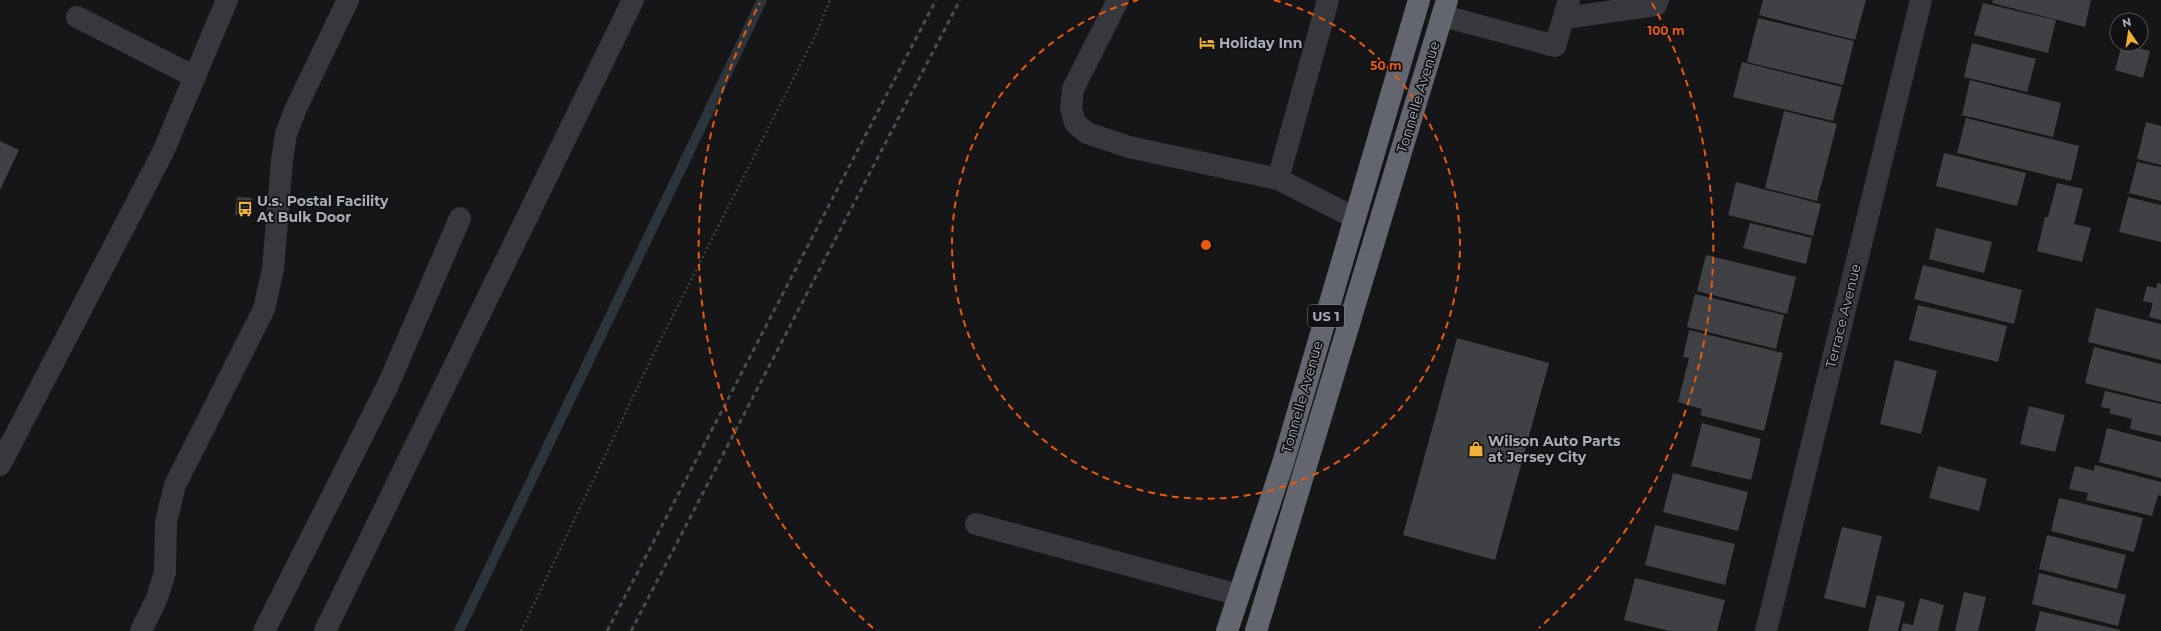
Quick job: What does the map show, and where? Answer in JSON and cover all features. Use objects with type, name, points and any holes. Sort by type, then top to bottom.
[{"type":"highway","name":"Tonnelle Avenue","points":[[1227,631],[1283,463],[1419,0]]},
{"type":"highway","name":"Tonnelle Avenue","points":[[1258,630],[1445,8]]},
{"type":"street","points":[[0,465],[163,152],[227,0]]},
{"type":"street","points":[[141,631],[158,598],[165,572],[166,522],[175,486],[264,308],[273,270],[282,160],[286,134],[296,108],[348,0]]},
{"type":"street","points":[[326,631],[633,0]]},
{"type":"street","points":[[1118,0],[1073,89],[1071,108],[1075,123],[1087,132],[1129,147],[1278,179],[1355,218]]},
{"type":"street","points":[[1278,179],[1328,0]]},
{"type":"street","points":[[1562,6],[1626,0]]},
{"type":"street","points":[[1562,6],[1656,5],[1658,0]]},
{"type":"street","name":"Terrace Avenue","points":[[1766,631],[1921,0]]},
{"type":"street","points":[[1445,8],[1555,46],[1562,6]]},
{"type":"street","points":[[77,17],[195,77]]},
{"type":"street","points":[[264,631],[388,385],[460,218]]},
{"type":"street","points":[[976,524],[1239,595]]},
{"type":"path","points":[[520,631],[654,353],[817,32],[830,0]]},
{"type":"building","points":[[1763,0],[1866,0],[1855,40],[1759,15]]},
{"type":"building","points":[[1993,0],[2091,0],[2085,27],[1992,3]]},
{"type":"building","points":[[1983,3],[2056,20],[2048,53],[1974,35]]},
{"type":"building","points":[[1758,18],[1854,41],[1843,85],[1747,62]]},
{"type":"building","points":[[1972,43],[2036,59],[2027,92],[1964,77]]},
{"type":"building","points":[[2150,51],[2143,78],[2115,70],[2120,52]]},
{"type":"building","points":[[1742,62],[1842,87],[1833,121],[1733,97]]},
{"type":"building","points":[[1970,80],[2061,103],[2053,137],[1962,115]]},
{"type":"building","points":[[1784,111],[1837,124],[1817,201],[1765,188]]},
{"type":"building","points":[[1966,118],[2079,146],[2071,181],[1957,153]]},
{"type":"building","points":[[2146,122],[2161,126],[2161,165],[2137,159]]},
{"type":"building","points":[[0,141],[19,150],[0,190]]},
{"type":"building","points":[[1944,153],[2026,173],[2017,206],[1936,186]]},
{"type":"building","points":[[2137,162],[2161,167],[2161,201],[2129,193]]},
{"type":"building","points":[[1736,182],[1821,204],[1813,236],[1728,215]]},
{"type":"building","points":[[2057,183],[2083,189],[2074,224],[2091,228],[2082,262],[2037,251],[2045,217],[2048,217]]},
{"type":"building","points":[[237,197],[252,198],[251,215],[235,215]]},
{"type":"building","points":[[2128,197],[2161,205],[2161,242],[2119,232]]},
{"type":"building","points":[[1750,223],[1812,238],[1806,264],[1743,248]]},
{"type":"building","points":[[1936,228],[1992,242],[1984,273],[1929,259]]},
{"type":"building","points":[[1706,255],[1796,277],[1787,314],[1697,291]]},
{"type":"building","points":[[1923,265],[2022,290],[2014,324],[1914,299]]},
{"type":"building","points":[[2158,283],[2161,284],[2161,320],[2149,317],[2153,303],[2143,301],[2147,286],[2156,288]]},
{"type":"building","points":[[1695,294],[1784,315],[1776,349],[1687,327]]},
{"type":"building","points":[[1918,305],[2007,326],[1998,362],[1909,340]]},
{"type":"building","points":[[2096,308],[2161,324],[2161,360],[2088,342]]},
{"type":"building","points":[[1689,330],[1783,353],[1764,431],[1700,415],[1702,409],[1678,402],[1689,358],[1683,357]]},
{"type":"building","name":"Wilson Auto Parts at Jersey City","points":[[1457,338],[1549,363],[1495,560],[1403,535]]},
{"type":"building","points":[[2094,347],[2161,364],[2161,402],[2085,383]]},
{"type":"building","points":[[1895,360],[1937,371],[1921,434],[1880,424]]},
{"type":"building","points":[[2105,391],[2161,404],[2161,436],[2130,429],[2132,419],[2109,413],[2111,409],[2101,407]]},
{"type":"building","points":[[2029,406],[2065,415],[2055,452],[2020,444]]},
{"type":"building","points":[[1702,423],[1761,439],[1751,480],[1691,466]]},
{"type":"building","points":[[2107,428],[2161,442],[2161,478],[2099,462]]},
{"type":"building","points":[[2095,465],[2161,482],[2161,496],[2158,495],[2152,516],[2086,500],[2088,493],[2069,489],[2075,466],[2094,471]]},
{"type":"building","points":[[1938,466],[1987,479],[1979,511],[1929,498]]},
{"type":"building","points":[[1673,473],[1748,492],[1738,531],[1663,512]]},
{"type":"building","points":[[2059,498],[2143,518],[2134,552],[2051,531]]},
{"type":"building","points":[[1655,525],[1735,544],[1725,585],[1645,565]]},
{"type":"building","points":[[1842,527],[1882,536],[1865,608],[1824,598]]},
{"type":"building","points":[[2047,535],[2126,555],[2117,589],[2039,569]]},
{"type":"building","points":[[2039,573],[2126,595],[2118,626],[2032,604]]},
{"type":"building","points":[[1635,578],[1725,600],[1717,631],[1670,631],[1624,620]]},
{"type":"building","points":[[1964,592],[1986,597],[1978,631],[1955,631]]},
{"type":"building","points":[[1877,595],[1905,602],[1898,631],[1868,631]]},
{"type":"building","points":[[1920,598],[1944,605],[1938,631],[1901,631],[1903,623],[1913,625]]},
{"type":"building","points":[[2040,611],[2120,630],[2120,631],[2035,631]]},
{"type":"waterway","points":[[459,631],[762,0]]},
{"type":"railway","points":[[607,631],[936,0]]},
{"type":"railway","points":[[631,631],[960,0]]},
{"type":"place","name":"Holiday Inn","points":[[1207,43]]},
{"type":"place","name":"U.s. Postal Facility At Bulk Door","points":[[245,209]]},
{"type":"place","name":"Wilson Auto Parts at Jersey City","points":[[1476,449]]}]
